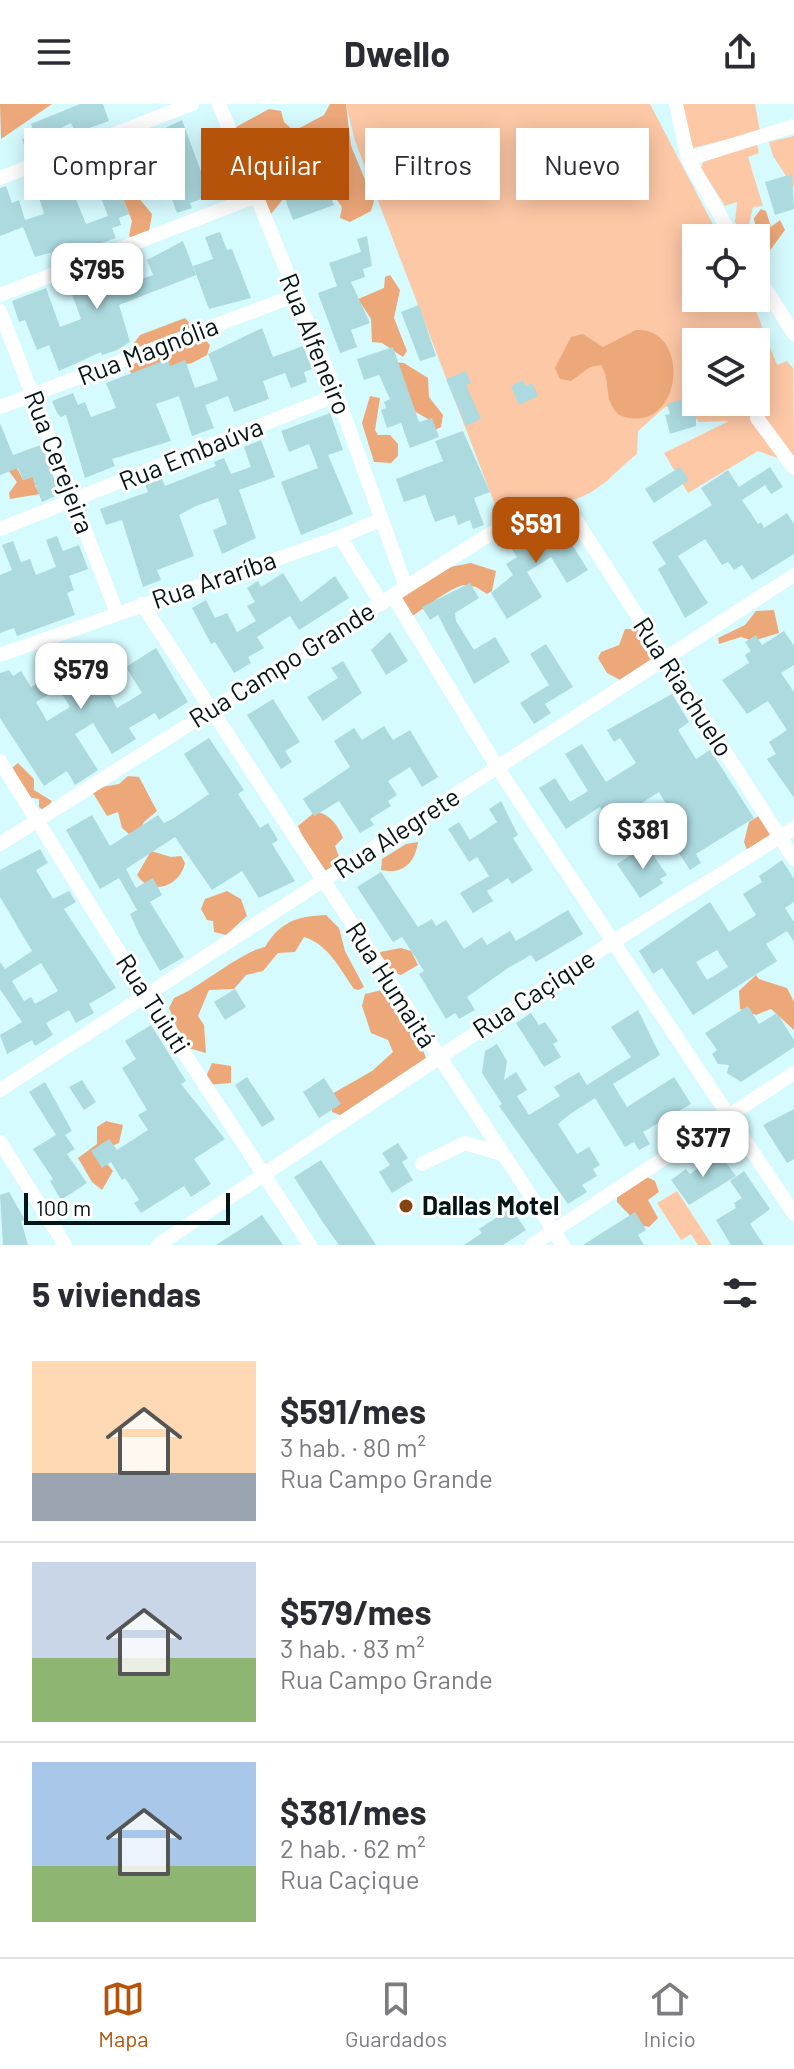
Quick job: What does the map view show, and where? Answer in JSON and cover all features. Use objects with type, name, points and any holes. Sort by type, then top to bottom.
[{"type":"street","points":[[0,178],[192,104]]},
{"type":"street","name":"Rua Alfeneiro","points":[[219,104],[228,128]]},
{"type":"street","points":[[676,104],[688,159],[725,224]]},
{"type":"street","points":[[688,159],[794,126]]},
{"type":"street","points":[[0,295],[246,200]]},
{"type":"street","name":"Rua Alfeneiro","points":[[255,200],[337,395],[406,587]]},
{"type":"street","name":"Rua Magnólia","points":[[0,407],[296,295]]},
{"type":"street","points":[[770,296],[794,334]]},
{"type":"street","name":"Rua Cerejeira","points":[[0,311],[117,613]]},
{"type":"street","name":"Rua Embaúva","points":[[0,529],[337,395]]},
{"type":"street","points":[[757,418],[794,468]]},
{"type":"street","name":"Rua Campo Grande","points":[[0,844],[490,534],[531,513],[555,509],[572,514]]},
{"type":"street","name":"Rua Riachuelo","points":[[572,514],[794,859]]},
{"type":"street","name":"Rua Araríba","points":[[0,655],[340,537],[382,519]]},
{"type":"street","points":[[340,537],[388,600],[794,1214]]},
{"type":"street","name":"Rua Alegrete","points":[[0,1090],[794,575]]},
{"type":"street","name":"Rua Humaitá","points":[[142,604],[563,1245]]},
{"type":"street","name":"Rua Tuiuti","points":[[0,761],[146,995],[310,1245]]},
{"type":"street","name":"Rua Caçique","points":[[158,1245],[614,941],[794,828]]},
{"type":"street","points":[[532,1245],[794,1073]]},
{"type":"street","points":[[0,1142],[65,1245]]},
{"type":"street","points":[[422,1164],[465,1143],[503,1154]]},
{"type":"shaded area","points":[[0,104],[52,104],[1,139]]},
{"type":"shaded area","points":[[330,104],[346,104],[349,128],[300,128],[324,115]]},
{"type":"shaded area","points":[[346,104],[650,104],[713,224],[682,224],[682,312],[756,312],[763,328],[682,328],[682,404],[665,407],[638,431],[637,454],[590,493],[571,500],[526,504],[500,518],[378,200],[500,200],[500,128],[365,128],[365,167]]},
{"type":"shaded area","points":[[682,104],[755,104],[760,131],[693,148]]},
{"type":"shaded area","points":[[269,109],[281,111],[284,122],[291,128],[234,128]]},
{"type":"shaded area","points":[[349,129],[351,146],[365,179],[365,200],[374,201],[371,211],[350,222],[340,218],[342,207],[337,200],[349,200]]},
{"type":"shaded area","points":[[794,136],[794,188],[773,156],[769,142]]},
{"type":"shaded area","points":[[757,144],[759,153],[748,157],[763,206],[753,207],[749,224],[736,224],[737,202],[725,206],[701,168],[703,162]]},
{"type":"shaded area","points":[[124,200],[140,200],[152,214],[148,238],[134,240],[129,236],[132,221]]},
{"type":"shaded area","points":[[263,200],[282,200],[271,214]]},
{"type":"shaded area","points":[[761,209],[766,211],[771,227],[780,220],[785,230],[770,250],[770,224],[755,224],[754,218]]},
{"type":"shaded area","points":[[390,275],[400,290],[394,318],[407,351],[403,357],[382,343],[372,342],[371,319],[358,299],[384,288],[385,277]]},
{"type":"shaded area","points":[[185,318],[210,345],[207,355],[192,363],[133,375],[125,366],[125,355],[140,335]]},
{"type":"shaded area","points":[[636,330],[655,334],[667,346],[673,362],[673,381],[667,398],[656,412],[640,418],[619,415],[611,403],[601,365],[590,367],[571,381],[560,379],[555,368],[571,337],[583,334],[603,347]]},
{"type":"shaded area","points":[[770,347],[777,365],[787,361],[793,368],[794,457],[783,460],[758,451],[688,493],[664,453],[729,421],[699,422],[695,416],[770,416]]},
{"type":"shaded area","points":[[391,362],[404,363],[428,378],[429,397],[443,415],[441,427],[435,430],[428,419],[412,410]]},
{"type":"shaded area","points":[[370,396],[380,398],[375,430],[378,435],[390,435],[398,444],[398,456],[391,463],[374,462],[362,423]]},
{"type":"shaded area","points":[[17,468],[23,480],[35,476],[35,486],[40,494],[10,499],[9,493],[17,482],[8,470]]},
{"type":"shaded area","points":[[471,563],[496,571],[492,591],[487,594],[476,587],[463,585],[414,615],[408,614],[401,594],[434,570]]},
{"type":"shaded area","points":[[774,610],[779,633],[753,641],[741,637],[719,644],[718,638],[745,625],[756,611]]},
{"type":"shaded area","points":[[625,629],[637,629],[651,640],[654,664],[624,682],[607,673],[598,658],[601,652],[619,645]]},
{"type":"shaded area","points":[[18,763],[34,779],[34,790],[52,801],[44,811],[39,807],[39,799],[26,797],[12,768]]},
{"type":"shaded area","points":[[128,776],[139,777],[157,811],[144,822],[135,839],[122,828],[118,812],[107,816],[93,793],[96,788],[119,784]]},
{"type":"shaded area","points":[[315,812],[332,820],[343,838],[335,846],[341,862],[319,877],[298,826]]},
{"type":"shaded area","points":[[760,815],[773,831],[766,845],[747,850],[744,842],[749,822]]},
{"type":"shaded area","points":[[418,842],[407,866],[396,871],[381,870],[382,859],[406,844]]},
{"type":"shaded area","points":[[151,851],[171,857],[181,856],[185,863],[172,883],[150,886],[137,875]]},
{"type":"shaded area","points":[[227,891],[241,899],[247,916],[226,935],[214,932],[213,921],[207,920],[201,909],[205,899]]},
{"type":"shaded area","points":[[326,915],[339,928],[345,951],[364,987],[354,989],[327,951],[304,937],[295,952],[278,953],[263,971],[246,975],[234,989],[209,990],[198,1016],[204,1025],[206,1053],[188,1048],[186,1037],[178,1030],[169,1008],[174,998],[244,955],[265,947],[290,922]]},
{"type":"shaded area","points":[[401,948],[411,951],[418,965],[401,975],[382,968],[380,952]]},
{"type":"shaded area","points":[[756,975],[759,979],[787,988],[794,1002],[794,1030],[771,1009],[756,1015],[740,1009],[739,991]]},
{"type":"shaded area","points":[[382,990],[410,1019],[426,1058],[387,1091],[343,1116],[332,1112],[330,1095],[372,1071],[393,1052],[388,1040],[371,1033],[362,1006],[365,994]]},
{"type":"shaded area","points":[[212,1063],[231,1066],[231,1083],[207,1085],[205,1079]]},
{"type":"shaded area","points":[[106,1121],[123,1125],[119,1143],[97,1152],[113,1171],[102,1190],[92,1182],[78,1158],[97,1144],[97,1127]]},
{"type":"shaded area","points":[[647,1177],[655,1181],[659,1192],[648,1200],[658,1218],[649,1227],[639,1225],[617,1202],[617,1196]]},
{"type":"shaded area","points":[[677,1191],[712,1245],[698,1245],[691,1234],[681,1240],[657,1203]]},
{"type":"building","points":[[80,104],[103,104],[109,121],[89,128],[74,128],[71,123],[60,128],[32,128],[31,124]]},
{"type":"building","points":[[182,120],[185,128],[165,128]]},
{"type":"building","points":[[185,128],[201,172],[201,199],[190,203],[192,208],[177,213],[172,200],[185,200]]},
{"type":"building","points":[[792,174],[794,209],[775,215],[765,182]]},
{"type":"building","points":[[6,186],[12,203],[19,200],[25,220],[44,214],[40,200],[76,200],[86,224],[108,216],[102,200],[124,200],[129,214],[119,218],[121,225],[112,228],[116,238],[84,249],[82,244],[35,257],[23,227],[0,236],[0,188]]},
{"type":"building","points":[[286,200],[332,200],[334,205],[293,220]]},
{"type":"building","points":[[220,232],[227,250],[232,249],[251,298],[209,309],[193,266],[213,259],[205,237]]},
{"type":"building","points":[[367,236],[372,266],[363,269],[365,277],[351,282],[370,323],[351,330],[357,347],[340,353],[318,293],[337,286],[329,263],[361,252],[357,239]]},
{"type":"building","points":[[183,241],[196,275],[119,305],[130,342],[117,350],[102,355],[101,352],[59,371],[49,345],[37,350],[25,320],[19,322],[12,301],[46,288],[60,327],[81,319],[67,280],[85,273],[94,296],[121,287],[153,275],[147,260]]},
{"type":"building","points":[[419,305],[436,356],[420,361],[401,312]]},
{"type":"building","points":[[262,328],[273,357],[303,346],[312,369],[304,372],[307,382],[291,388],[285,373],[263,381],[269,399],[234,412],[228,396],[205,405],[214,428],[192,436],[179,396],[156,404],[171,441],[112,459],[115,466],[85,478],[66,415],[61,417],[57,413],[52,401],[73,393],[78,405],[85,402],[91,417],[116,408],[106,383],[168,359],[170,366],[185,360],[195,388],[218,380],[208,354]]},
{"type":"building","points":[[393,347],[419,422],[432,418],[439,437],[410,448],[401,423],[387,428],[381,410],[386,408],[384,402],[390,399],[379,375],[364,380],[357,359]]},
{"type":"building","points":[[466,371],[471,383],[466,385],[481,419],[466,426],[446,379]]},
{"type":"building","points":[[523,380],[526,386],[532,383],[538,396],[519,405],[511,386]]},
{"type":"building","points":[[682,399],[682,416],[696,416],[696,426],[670,434],[665,415],[670,414],[667,404]]},
{"type":"building","points":[[330,413],[343,450],[328,455],[353,514],[301,535],[281,482],[318,468],[309,444],[289,452],[281,431]]},
{"type":"building","points":[[0,423],[13,455],[41,445],[60,494],[42,502],[32,477],[23,480],[18,468],[0,475]]},
{"type":"building","points":[[463,431],[490,492],[474,498],[484,525],[473,529],[470,520],[458,525],[455,515],[435,522],[425,495],[404,502],[396,479],[443,461],[435,441]]},
{"type":"building","points":[[261,440],[275,477],[239,490],[256,538],[222,554],[213,530],[227,524],[218,498],[196,506],[179,515],[194,556],[157,570],[161,580],[143,587],[122,520],[106,525],[100,509],[148,492],[145,485],[162,479],[165,486],[216,466],[214,462],[224,458],[231,474],[251,467],[244,447]]},
{"type":"building","points":[[680,467],[689,480],[654,503],[645,489]]},
{"type":"building","points":[[770,467],[783,487],[771,494],[765,485],[742,500],[764,528],[787,513],[794,524],[794,554],[752,580],[742,565],[734,570],[728,562],[722,565],[705,539],[678,556],[708,603],[685,618],[658,569],[666,564],[652,542],[712,505],[701,488],[728,470],[739,487]]},
{"type":"building","points":[[557,521],[588,570],[567,583],[551,557],[527,572],[542,597],[507,619],[491,593],[513,575],[506,564],[517,557],[509,545],[538,523]]},
{"type":"building","points":[[57,536],[63,551],[79,545],[88,569],[69,576],[74,590],[67,593],[75,615],[17,636],[14,628],[0,633],[0,575],[12,570],[2,545],[13,541],[21,562],[30,559],[36,575],[56,567],[46,540]]},
{"type":"building","points":[[283,573],[301,602],[335,576],[349,598],[299,630],[290,616],[257,637],[264,648],[248,657],[251,663],[234,673],[215,642],[211,644],[192,608],[206,600],[215,618],[227,613],[237,632],[256,621],[247,606],[255,602],[247,588],[258,581],[261,587]]},
{"type":"building","points":[[470,583],[479,598],[455,613],[456,621],[474,650],[495,637],[510,662],[474,684],[438,615],[430,620],[422,607]]},
{"type":"building","points":[[784,631],[794,646],[794,665],[781,673],[794,692],[794,798],[767,759],[776,754],[769,742],[787,730],[768,701],[747,714],[722,680],[749,663],[745,655],[751,651],[745,642],[756,635],[762,645]]},
{"type":"building","points":[[390,632],[408,661],[386,675],[371,650]]},
{"type":"building","points":[[546,644],[573,687],[545,704],[551,713],[534,724],[520,703],[549,685],[530,654]]},
{"type":"building","points":[[156,648],[188,702],[159,720],[155,713],[129,728],[136,739],[112,754],[93,723],[75,734],[98,770],[75,785],[67,771],[44,786],[0,718],[0,673],[9,670],[13,676],[21,671],[31,687],[61,669],[53,656],[63,651],[66,656],[79,650],[81,654],[88,651],[117,708],[142,693],[126,667]],"holes":[[[59,689],[70,707],[47,721],[36,702]]]},
{"type":"building","points":[[343,661],[362,693],[323,721],[307,697],[338,678],[331,668]]},
{"type":"building","points":[[672,694],[689,722],[678,730],[696,759],[710,750],[754,818],[696,854],[701,863],[690,870],[657,819],[670,811],[659,792],[610,823],[600,807],[566,829],[539,788],[555,778],[570,802],[588,791],[565,754],[582,744],[606,782],[636,763],[620,738],[614,742],[607,730]]},
{"type":"building","points":[[273,699],[300,742],[285,751],[292,762],[281,769],[247,715]]},
{"type":"building","points":[[384,726],[393,740],[410,730],[438,777],[422,787],[410,767],[388,781],[397,795],[388,801],[391,806],[370,819],[374,825],[360,833],[339,801],[314,816],[303,799],[350,767],[334,741],[354,728],[362,740]]},
{"type":"building","points":[[209,738],[244,790],[238,794],[260,828],[268,823],[278,840],[272,844],[295,881],[259,898],[242,871],[212,890],[175,837],[126,869],[136,888],[153,878],[162,895],[150,902],[184,957],[160,971],[130,914],[137,910],[119,878],[100,889],[66,830],[92,815],[110,846],[158,815],[164,823],[174,818],[209,794],[184,754]]},
{"type":"building","points":[[501,801],[518,835],[513,838],[533,870],[512,884],[508,878],[487,891],[493,901],[473,913],[460,893],[489,876],[477,857],[469,862],[448,829],[459,822],[470,840],[497,822],[489,809]]},
{"type":"building","points":[[646,845],[667,875],[660,879],[663,883],[640,898],[617,864]]},
{"type":"building","points":[[40,849],[48,863],[36,870],[53,899],[69,891],[76,902],[64,909],[116,988],[89,1004],[94,1013],[76,1023],[69,1010],[46,1023],[53,1035],[35,1046],[32,1040],[7,1054],[0,1035],[22,1022],[0,989],[0,962],[5,969],[32,951],[0,897],[0,870]],"holes":[[[41,963],[58,991],[35,1004],[31,997],[24,1001],[12,981]]]},
{"type":"building","points":[[782,860],[794,879],[794,902],[785,908],[794,922],[794,942],[787,931],[766,944],[777,961],[693,1015],[662,968],[653,974],[639,951],[710,902],[729,932],[756,915],[743,894],[762,882],[759,876]],"holes":[[[717,950],[728,967],[707,980],[696,962]]]},
{"type":"building","points":[[381,872],[418,927],[432,919],[436,926],[446,920],[464,949],[482,937],[487,945],[510,931],[516,941],[568,910],[583,934],[536,962],[531,955],[508,968],[467,997],[475,1010],[459,1019],[455,1013],[446,1019],[419,974],[424,971],[402,937],[393,942],[357,887]]},
{"type":"building","points":[[235,989],[246,1007],[225,1020],[214,1002]]},
{"type":"building","points":[[748,1006],[759,1024],[777,1013],[794,1040],[794,1047],[741,1082],[727,1073],[729,1065],[718,1064],[712,1054],[717,1050],[705,1033]]},
{"type":"building","points":[[638,1010],[660,1055],[613,1084],[627,1107],[674,1077],[691,1104],[643,1132],[650,1144],[639,1150],[634,1142],[625,1147],[595,1098],[570,1114],[558,1124],[577,1154],[589,1147],[600,1165],[593,1169],[597,1176],[582,1185],[587,1192],[568,1204],[499,1106],[502,1104],[482,1073],[485,1051],[497,1044],[507,1061],[504,1080],[516,1072],[527,1090],[517,1096],[529,1115],[560,1096],[554,1087],[579,1072],[587,1085],[631,1057],[611,1027]]},
{"type":"building","points":[[531,1013],[539,1025],[545,1022],[558,1041],[553,1044],[561,1057],[544,1067],[516,1023]]},
{"type":"building","points":[[151,1025],[186,1081],[181,1084],[225,1139],[194,1159],[211,1184],[191,1197],[184,1186],[141,1213],[134,1203],[139,1200],[125,1178],[122,1180],[111,1162],[102,1168],[91,1151],[109,1139],[117,1150],[148,1130],[138,1115],[147,1110],[122,1068],[136,1059],[125,1041]]},
{"type":"building","points":[[247,1077],[275,1119],[262,1127],[235,1085]]},
{"type":"building","points":[[324,1078],[341,1104],[319,1118],[303,1092]]},
{"type":"building","points":[[82,1080],[96,1102],[84,1110],[69,1087]]},
{"type":"building","points":[[45,1082],[72,1131],[65,1135],[75,1149],[67,1154],[87,1183],[61,1200],[50,1181],[53,1179],[33,1149],[56,1135],[29,1092]]},
{"type":"building","points":[[794,1109],[794,1159],[787,1163],[763,1125]]},
{"type":"building","points":[[398,1143],[408,1158],[402,1162],[413,1180],[392,1193],[379,1172],[390,1165],[382,1153]]},
{"type":"building","points":[[719,1153],[736,1176],[689,1205],[671,1180],[686,1169],[690,1174]]},
{"type":"building","points":[[321,1160],[376,1245],[339,1245],[324,1224],[294,1177]]},
{"type":"building","points":[[744,1171],[770,1209],[750,1224],[764,1245],[731,1245],[716,1220],[736,1208],[734,1203],[742,1198],[730,1181]]},
{"type":"building","points":[[9,1192],[25,1220],[21,1221],[28,1245],[3,1245],[0,1195]]},
{"type":"building","points":[[511,1208],[526,1230],[503,1245],[464,1245],[482,1233],[479,1229]]},
{"type":"building","points":[[635,1212],[646,1230],[638,1235],[644,1245],[583,1245]]},
{"type":"building","points":[[262,1215],[283,1245],[216,1245],[244,1227]]},
{"type":"place","name":"Dallas Motel","points":[[406,1206]]}]
